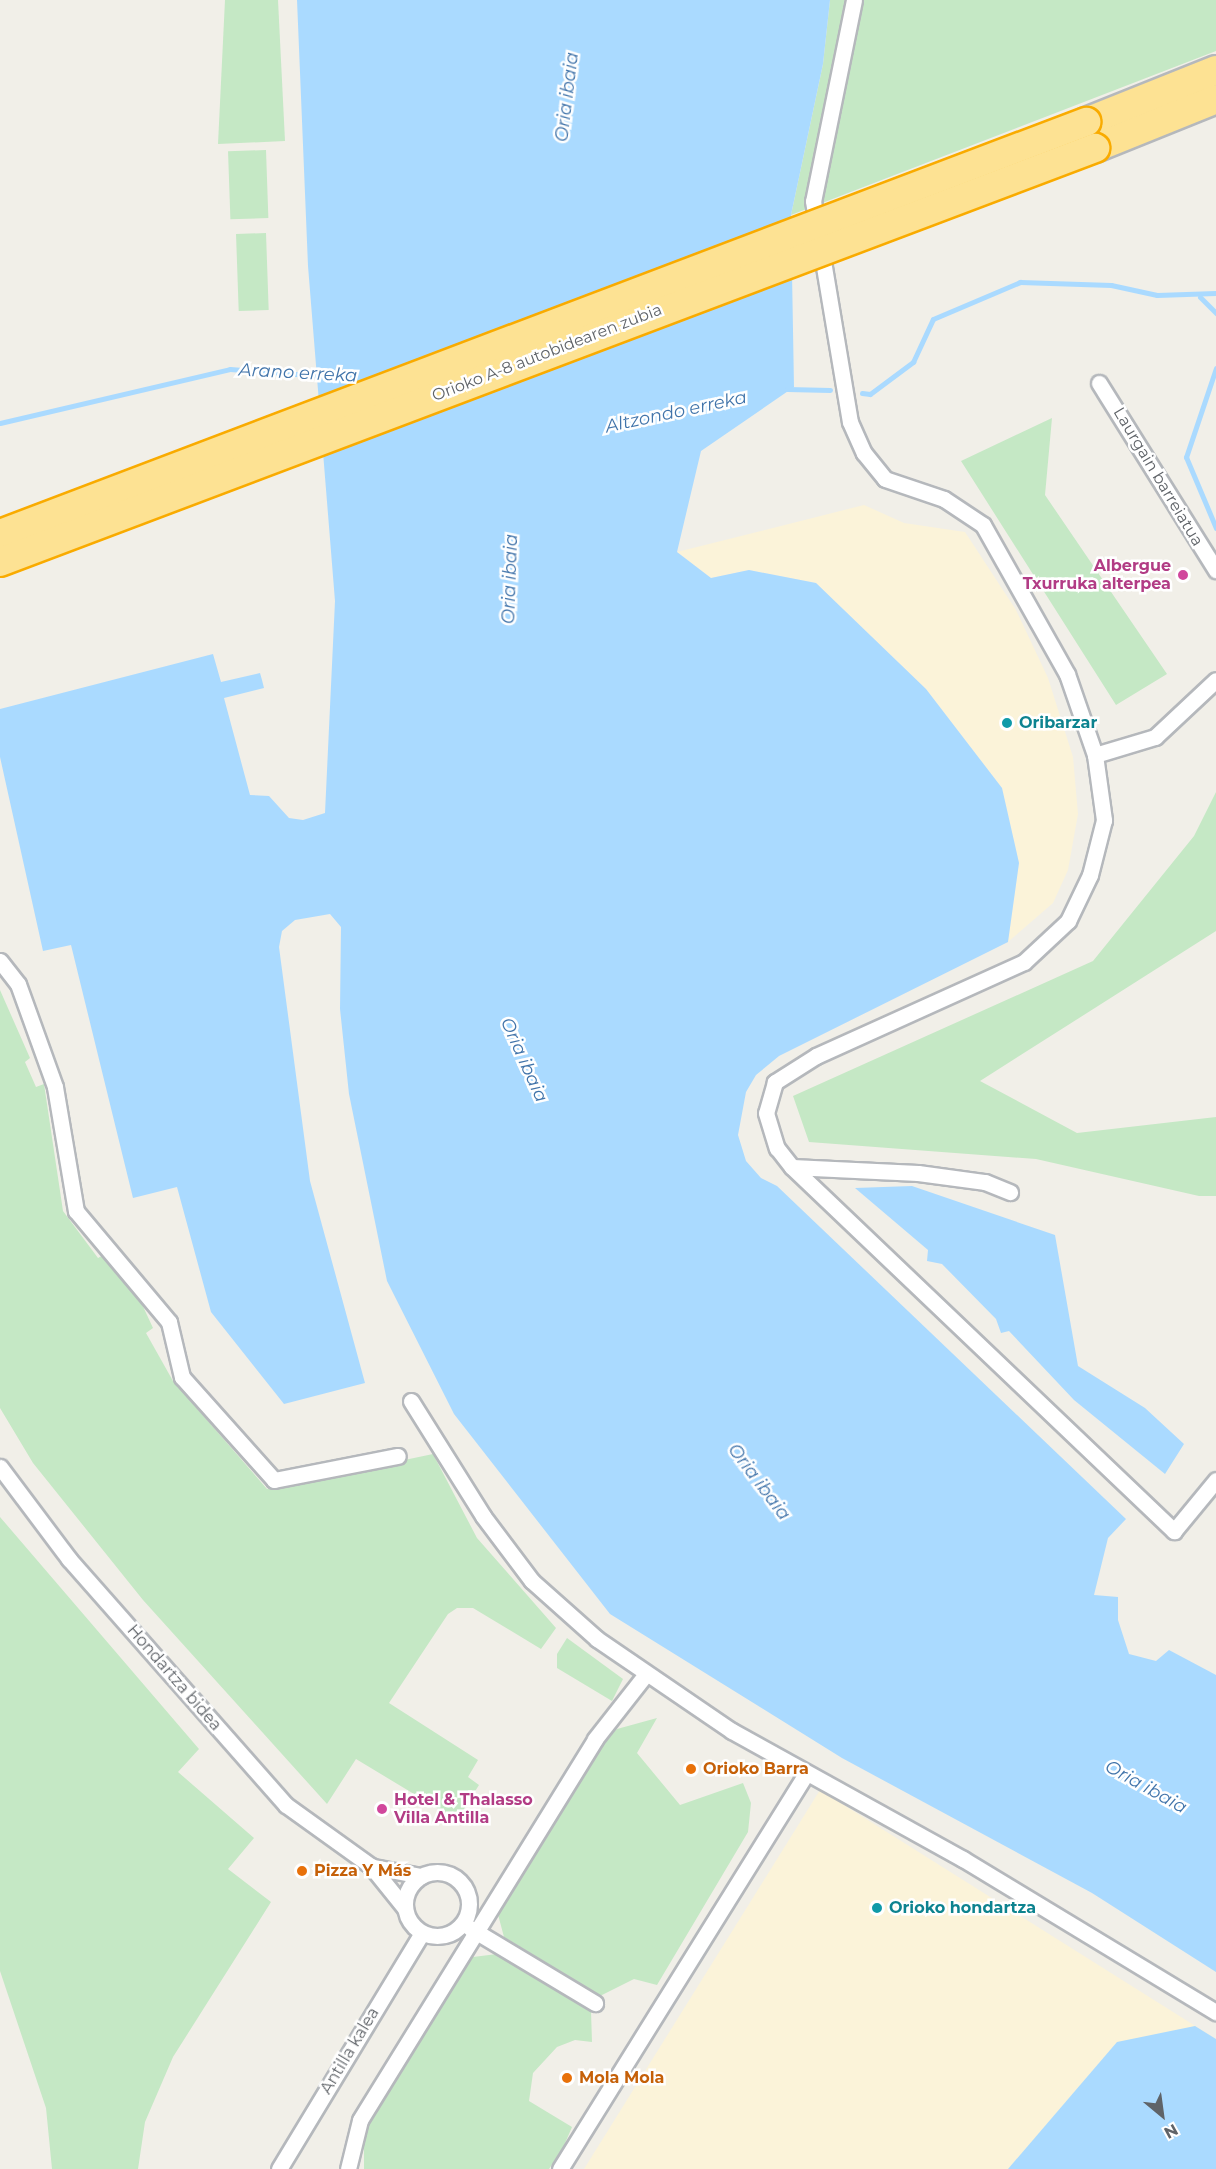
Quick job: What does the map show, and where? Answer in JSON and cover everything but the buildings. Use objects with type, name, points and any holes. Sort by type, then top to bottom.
[{"type":"highway","points":[[1090,135],[1216,70]]},
{"type":"highway","points":[[1090,135],[1216,99]]},
{"type":"highway","name":"Orioko A-8 autobidearen zubia","points":[[0,534],[1090,135]]},
{"type":"highway","name":"Orioko A-8 autobidearen zubia","points":[[0,562],[1090,135]]},
{"type":"street","points":[[854,0],[813,201],[849,411],[864,453],[885,479],[944,498],[983,525],[1067,674],[1095,755],[1104,820],[1090,875],[1068,921],[1024,962],[816,1056],[775,1082],[766,1113],[777,1148],[792,1167],[1174,1531],[1216,1480]]},
{"type":"street","name":"Laurgain barreiatua","points":[[1099,383],[1216,570]]},
{"type":"street","points":[[1095,755],[1155,737],[1216,680]]},
{"type":"street","points":[[0,961],[18,984],[55,1088],[76,1211],[169,1322],[182,1377],[274,1480],[398,1456]]},
{"type":"street","points":[[792,1167],[918,1173],[985,1182],[1010,1192]]},
{"type":"street","points":[[411,1401],[483,1516],[532,1581],[597,1639],[646,1674],[806,1774],[963,1859],[1216,2012]]},
{"type":"street","name":"Hondartza bidea","points":[[0,1467],[69,1559],[286,1805],[371,1866]]},
{"type":"street","points":[[348,2169],[360,2120],[595,1739],[646,1674]]},
{"type":"street","points":[[560,2169],[806,1774]]},
{"type":"street","points":[[371,1866],[421,1876],[443,1873],[462,1884],[469,1904],[463,1923],[444,1936],[422,1933],[371,1866]]},
{"type":"street","points":[[404,1907],[408,1889],[421,1876]]},
{"type":"street","points":[[463,1923],[595,2003]]},
{"type":"street","name":"Antilla kalea","points":[[279,2169],[422,1933]]},
{"type":"green space","points":[[225,0],[278,0],[285,141],[218,144]]},
{"type":"green space","points":[[830,0],[1216,0],[1216,51],[791,215],[823,64]]},
{"type":"green space","points":[[266,150],[268,218],[230,219],[228,151]]},
{"type":"green space","points":[[266,233],[269,310],[239,311],[236,234]]},
{"type":"green space","points":[[1052,418],[1045,495],[1167,674],[1116,705],[961,461]]},
{"type":"green space","points":[[1216,792],[1216,931],[980,1081],[1077,1133],[1216,1117],[1216,1196],[1199,1196],[1036,1159],[809,1142],[793,1096],[1093,961],[1194,836]]},
{"type":"green space","points":[[0,990],[30,1058],[25,1062],[36,1087],[44,1084],[63,1211],[98,1258],[107,1253],[134,1287],[153,1328],[146,1333],[173,1381],[267,1489],[433,1454],[477,1538],[556,1628],[541,1649],[473,1608],[457,1608],[448,1614],[389,1703],[478,1760],[468,1777],[479,1785],[457,1820],[356,1759],[327,1804],[143,1600],[33,1463],[0,1408]]},
{"type":"green space","points":[[0,1517],[199,1749],[178,1772],[254,1838],[228,1869],[271,1902],[173,2057],[145,2122],[138,2169],[52,2169],[46,2108],[0,1971]]},
{"type":"green space","points":[[567,1638],[623,1679],[612,1701],[557,1668],[557,1654]]},
{"type":"green space","points":[[657,1718],[637,1753],[680,1805],[743,1783],[751,1803],[748,1832],[657,1985],[634,1979],[600,1996],[504,1937],[496,1907],[588,1754],[617,1729]]},
{"type":"green space","points":[[497,1954],[591,2011],[592,2042],[575,2040],[557,2047],[533,2073],[529,2101],[572,2127],[563,2148],[549,2169],[364,2169],[364,2129],[376,2100],[465,1958]]},
{"type":"sand","name":"Oribarzar","points":[[864,505],[904,523],[965,532],[1016,610],[1048,678],[1073,757],[1078,814],[1068,870],[1053,903],[1008,942],[1019,863],[1002,788],[926,689],[816,583],[749,570],[711,578],[677,552]]},
{"type":"sand","name":"Orioko hondartza","points":[[820,1790],[1216,2039],[1216,2169],[584,2169]]},
{"type":"water","name":"Oria ibaia","points":[[297,0],[830,0],[823,64],[791,215],[794,387],[701,451],[677,552],[711,578],[749,570],[816,583],[926,689],[1002,788],[1019,863],[1008,942],[779,1056],[756,1075],[746,1092],[738,1135],[746,1161],[761,1178],[777,1186],[1126,1519],[1108,1538],[1094,1595],[1118,1597],[1118,1620],[1129,1654],[1156,1661],[1169,1650],[1216,1675],[1216,1972],[1092,1893],[842,1758],[610,1614],[454,1414],[387,1281],[349,1094],[340,1009],[341,927],[330,914],[295,920],[282,931],[279,947],[310,1181],[365,1383],[284,1404],[211,1312],[177,1187],[133,1198],[71,945],[43,951],[0,757],[0,709],[213,654],[221,682],[260,673],[262,680],[264,688],[224,698],[250,795],[269,796],[289,818],[303,820],[325,813],[335,601],[308,266]]},
{"type":"water","points":[[912,1186],[1055,1235],[1078,1366],[1145,1408],[1184,1444],[1165,1474],[1074,1400],[1009,1331],[1001,1333],[996,1319],[942,1264],[927,1261],[928,1250],[855,1188]]},
{"type":"water","points":[[1195,2026],[1216,2039],[1216,2169],[1008,2169],[1117,2042]]},
{"type":"waterway","name":"Altzondo erreka","points":[[862,393],[870,394],[913,362],[933,319],[1020,282],[1111,285],[1157,295],[1216,293]]},
{"type":"waterway","name":"Altzondo erreka","points":[[1200,297],[1216,313]]},
{"type":"waterway","name":"Altzondo erreka","points":[[1216,368],[1186,457],[1216,528]]},
{"type":"waterway","name":"Arano erreka","points":[[0,423],[230,369],[322,376]]},
{"type":"waterway","name":"Altzondo erreka","points":[[787,389],[830,390]]},
{"type":"place","name":"Albergue Txurruka alterpea","points":[[1183,575]]},
{"type":"place","name":"Oribarzar","points":[[1007,723]]},
{"type":"place","name":"Orioko Barra","points":[[691,1769]]},
{"type":"place","name":"Hotel & Thalasso Villa Antilla","points":[[382,1809]]},
{"type":"place","name":"Pizza Y Más","points":[[302,1871]]},
{"type":"place","name":"Orioko hondartza","points":[[877,1908]]},
{"type":"place","name":"Mola Mola","points":[[567,2078]]}]
